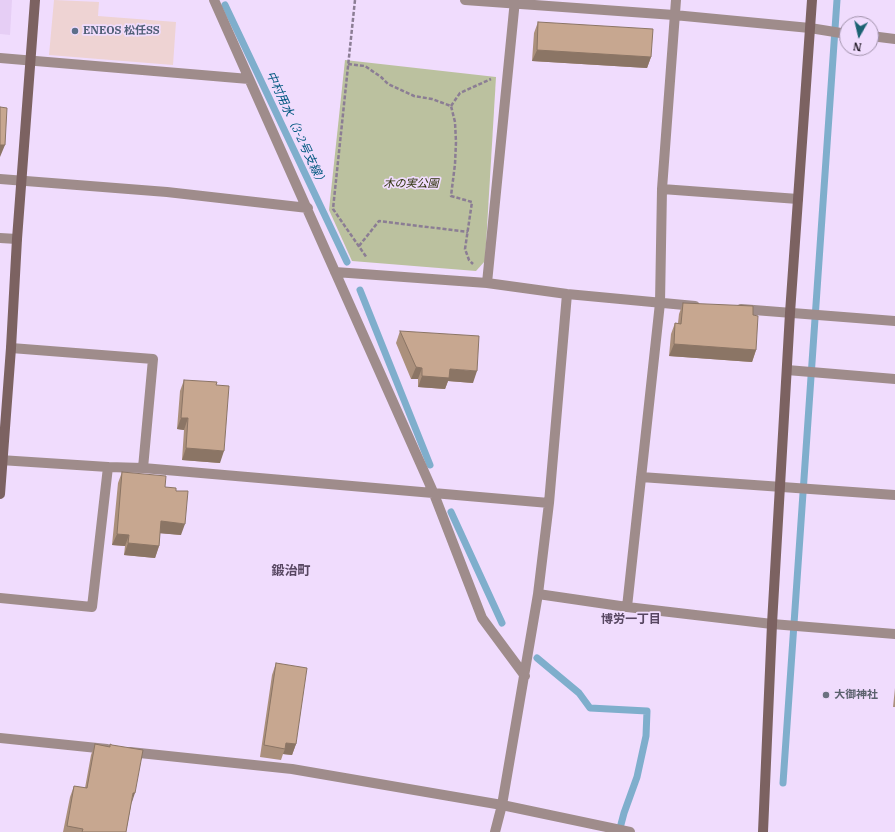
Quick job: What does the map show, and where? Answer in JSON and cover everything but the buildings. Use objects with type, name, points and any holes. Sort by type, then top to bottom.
[{"type":"street","points":[[0,494],[1,460],[12,348],[17,239],[36,0]]},
{"type":"street","points":[[214,0],[308,208],[434,494],[482,618],[525,676]]},
{"type":"street","points":[[465,0],[514,2],[674,15],[810,28],[839,33]]},
{"type":"street","points":[[627,607],[660,303],[662,189],[676,0]]},
{"type":"street","points":[[763,832],[772,624],[790,313],[812,0]]},
{"type":"street","points":[[488,283],[514,2]]},
{"type":"street","points":[[879,37],[895,39]]},
{"type":"street","points":[[0,58],[249,79]]},
{"type":"street","points":[[0,179],[166,192],[308,208]]},
{"type":"street","points":[[662,189],[798,199]]},
{"type":"street","points":[[0,238],[17,239]]},
{"type":"street","points":[[335,272],[488,283],[567,294],[706,307]]},
{"type":"street","points":[[495,832],[502,805],[538,594],[549,503],[567,294]]},
{"type":"street","points":[[729,308],[895,321]]},
{"type":"street","points":[[12,348],[153,359],[143,468]]},
{"type":"street","points":[[787,370],[895,379]]},
{"type":"street","points":[[1,460],[143,468],[549,503]]},
{"type":"street","points":[[0,598],[92,607],[108,467]]},
{"type":"street","points":[[641,477],[895,495]]},
{"type":"street","points":[[538,594],[627,607],[772,624],[895,634]]},
{"type":"street","points":[[0,738],[292,769],[502,805],[627,831]]},
{"type":"path","points":[[355,0],[334,209],[367,258],[366,274]]},
{"type":"path","points":[[348,64],[365,66],[388,84],[414,96],[432,99],[451,106]]},
{"type":"path","points":[[488,283],[469,260],[465,249],[472,202],[451,196],[456,142],[455,122],[451,106],[460,93],[475,86],[492,79],[507,80]]},
{"type":"path","points":[[358,246],[379,221],[468,232]]},
{"type":"shaded area","points":[[0,0],[12,0],[10,35],[0,34]]},
{"type":"shaded area","name":"ENEOS 松任SS","points":[[54,0],[99,2],[98,16],[176,22],[173,65],[49,55]]},
{"type":"green space","name":"木の実公園","points":[[345,60],[496,77],[485,261],[476,271],[352,261],[329,210]]},
{"type":"waterway","points":[[783,783],[837,0]]},
{"type":"waterway","name":"中村用水（3-2号支線）","points":[[225,5],[347,262]]},
{"type":"waterway","name":"中村用水（3-2号支線）","points":[[360,290],[430,465]]},
{"type":"waterway","name":"中村用水（3-2号支線）","points":[[451,512],[502,623]]},
{"type":"waterway","name":"中村用水（3-2号支線）","points":[[537,658],[579,693],[590,708],[647,711],[646,736],[637,777],[619,832]]},
{"type":"place","name":"ENEOS 松任SS","points":[[75,31]]},
{"type":"place","name":"大御神社","points":[[826,695]]},
{"type":"district","name":"鍛治町","points":[[291,571]]},
{"type":"district","name":"博労一丁目","points":[[631,620]]}]
